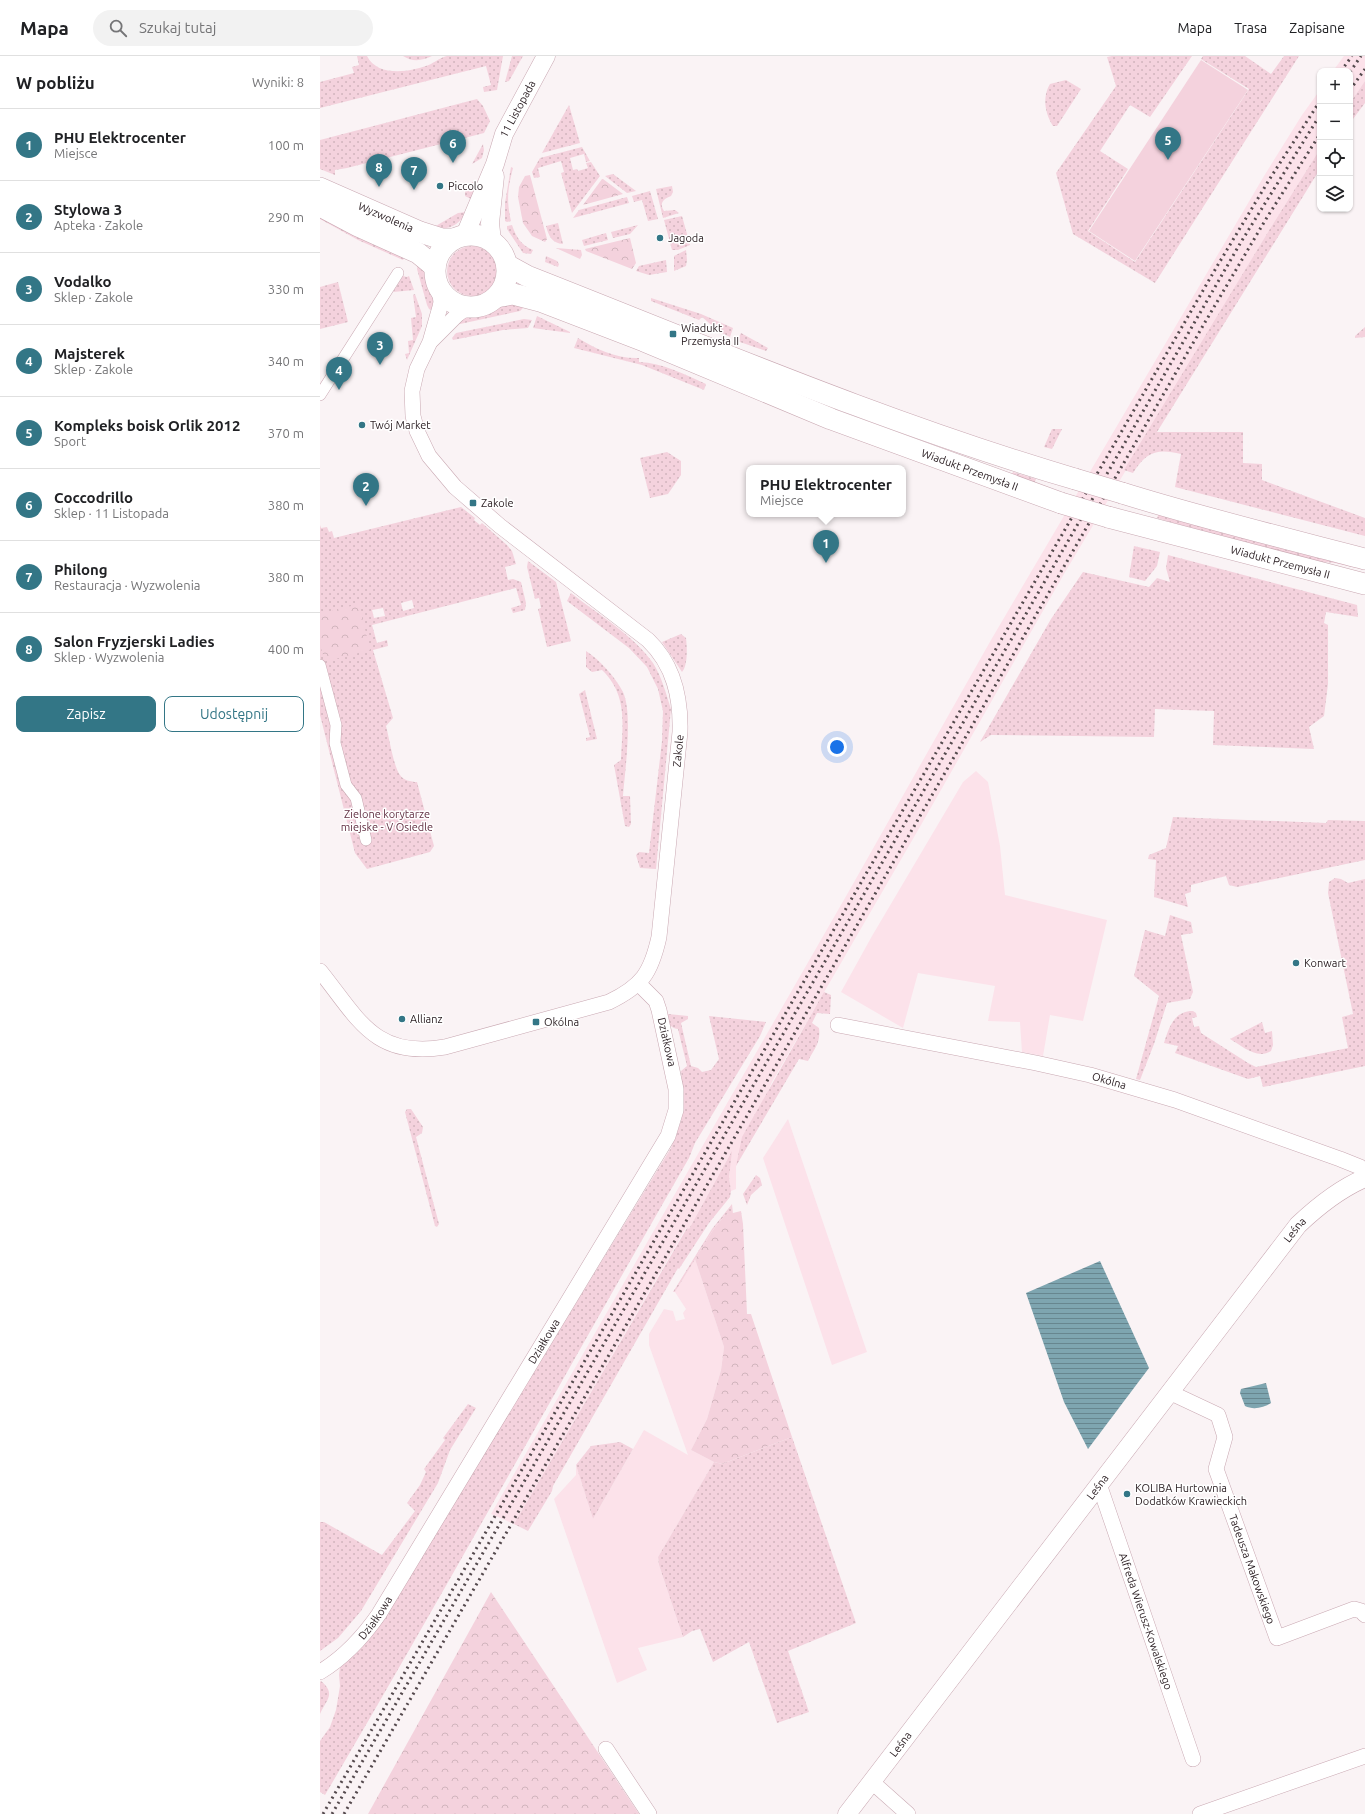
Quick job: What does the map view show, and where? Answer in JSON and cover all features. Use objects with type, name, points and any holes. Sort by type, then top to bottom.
[{"type":"main road","name":"Wyzwolenia","points":[[320,188],[420,232],[442,239],[459,237]]},
{"type":"main road","name":"Wyzwolenia","points":[[320,206],[358,226],[418,253],[435,267]]},
{"type":"main road","points":[[476,235],[492,241],[499,248],[507,265],[506,282],[496,297],[483,305],[468,307],[451,301],[439,288],[435,267],[441,251],[459,237],[476,235]]},
{"type":"main road","name":"Wiadukt Przemysła II","points":[[507,265],[526,276],[839,399],[1005,459],[1230,524],[1365,559]]},
{"type":"main road","name":"Wiadukt Przemysła II","points":[[496,297],[513,294],[540,301],[650,344],[831,420],[1061,503],[1108,517],[1365,584]]},
{"type":"street","name":"11 Listopada","points":[[459,237],[495,164],[504,134],[546,56]]},
{"type":"street","name":"11 Listopada","points":[[492,241],[490,223],[495,164]]},
{"type":"street","points":[[320,395],[398,273]]},
{"type":"street","name":"Zakole","points":[[439,288],[442,302],[430,342],[422,356],[413,381],[412,404],[418,431],[432,462],[455,487],[500,526],[648,640],[665,660],[677,689],[680,708],[680,732],[659,937],[649,970],[639,984]]},
{"type":"street","name":"Zakole","points":[[430,342],[449,322],[468,307]]},
{"type":"street","points":[[320,665],[336,725],[335,743],[346,785],[356,798],[366,840]]},
{"type":"street","points":[[320,971],[350,1011],[363,1026],[376,1037],[395,1046],[407,1049],[426,1050],[444,1048],[594,1007],[622,995],[639,984]]},
{"type":"street","name":"Działkowa","points":[[320,1672],[348,1651],[365,1634],[380,1614],[668,1136],[676,1110],[675,1079],[656,1001],[639,984]]},
{"type":"street","name":"Okólna","points":[[838,1025],[1029,1061],[1090,1075],[1175,1100],[1340,1159],[1360,1167],[1365,1178]]},
{"type":"street","name":"Leśna","points":[[847,1814],[1298,1225],[1329,1198],[1348,1186],[1365,1178]]},
{"type":"street","name":"Tadeusza Makowskiego","points":[[1169,1392],[1218,1415],[1225,1437],[1216,1469],[1277,1638],[1354,1610],[1361,1610],[1365,1615]]},
{"type":"street","name":"Alfreda Wierusz-Kowalskiego","points":[[1099,1484],[1192,1759]]},
{"type":"street","points":[[606,1750],[649,1814]]},
{"type":"street","points":[[1200,1814],[1365,1756]]},
{"type":"street","points":[[872,1782],[908,1814]]},
{"type":"shaded area","points":[[1344,56],[1365,56],[1365,81],[1353,99],[1353,68],[1335,68]]},
{"type":"shaded area","points":[[1317,94],[1317,154],[1268,232],[1064,574],[772,1082],[736,1166],[736,1189],[731,1191],[729,1177],[731,1153],[689,1229],[686,1228],[514,1524],[491,1514],[849,891],[991,640],[1264,176],[1302,115]]},
{"type":"shaded area","points":[[976,771],[988,782],[1000,846],[1005,895],[1107,920],[1083,1021],[1050,1015],[1043,1056],[1022,1052],[1020,1022],[988,1021],[995,986],[918,973],[903,1028],[841,992],[872,936],[963,782]]},
{"type":"shaded area","points":[[788,1119],[867,1352],[832,1365],[763,1158]]},
{"type":"shaded area","points":[[695,1259],[724,1347],[721,1370],[707,1419],[691,1450],[714,1462],[658,1557],[659,1565],[683,1637],[638,1648],[647,1670],[617,1683],[554,1499],[576,1475],[576,1465],[593,1519],[644,1430],[688,1455],[649,1345],[649,1334],[664,1309],[673,1311],[676,1321],[685,1319],[683,1313],[686,1309],[675,1292]]},
{"type":"green space","points":[[357,56],[367,56],[372,63],[379,68],[405,71],[423,67],[447,56],[503,56],[497,90],[484,92],[483,87],[491,85],[486,66],[320,108],[320,82],[354,73],[352,67],[359,65]]},
{"type":"green space","points":[[403,56],[432,56],[417,60]]},
{"type":"green space","points":[[512,56],[523,56],[509,81],[505,82]]},
{"type":"green space","points":[[1192,56],[1150,117],[1130,105],[1100,151],[1128,169],[1088,231],[1135,262],[1249,89],[1201,59],[1203,56],[1245,56],[1271,74],[1284,56],[1299,56],[1155,283],[1073,234],[1056,173],[1116,86],[1107,57]]},
{"type":"green space","points":[[1201,60],[1248,90],[1135,261],[1089,231]]},
{"type":"green space","points":[[1066,80],[1081,89],[1057,126],[1053,126],[1046,111],[1046,94],[1050,84]]},
{"type":"green space","points":[[1365,81],[1365,103],[1353,119],[1353,99]]},
{"type":"green space","points":[[477,99],[483,106],[490,121],[484,133],[335,170],[335,175],[320,169],[320,140]]},
{"type":"green space","points":[[569,105],[580,143],[542,153]]},
{"type":"green space","points":[[483,144],[484,150],[482,158],[472,164]]},
{"type":"green space","points":[[582,147],[590,161],[586,162],[584,154],[570,158],[573,170],[577,169],[578,171],[588,168],[586,163],[591,162],[600,176],[572,213],[561,173],[564,172],[561,161],[538,168],[540,177],[534,178],[532,172],[540,158]]},
{"type":"green space","points":[[1317,154],[1317,174],[1157,432],[1243,432],[1243,463],[1262,464],[1262,480],[1365,518],[1365,536],[1175,487],[1181,454],[1165,451],[1153,453],[1143,460],[1133,473],[1124,470]]},
{"type":"green space","points":[[511,167],[513,168],[508,200],[511,221],[507,222],[505,221],[505,203]]},
{"type":"green space","points":[[613,174],[636,191],[627,193],[605,176]]},
{"type":"green space","points":[[530,175],[547,239],[545,242],[532,236],[523,223],[518,197],[519,187],[525,176]]},
{"type":"green space","points":[[602,179],[623,194],[583,205]]},
{"type":"green space","points":[[476,180],[471,199],[465,196],[465,189],[472,186],[471,183]]},
{"type":"green space","points":[[672,186],[673,192],[671,196],[664,200],[662,206],[664,211],[675,210],[679,213],[663,218],[656,189]]},
{"type":"green space","points":[[650,191],[658,219],[648,221],[642,200],[634,202],[632,196]]},
{"type":"green space","points":[[627,197],[629,203],[573,218],[579,210]]},
{"type":"green space","points":[[466,212],[457,224],[453,226],[444,228],[434,227],[458,213]]},
{"type":"green space","points":[[320,213],[406,254],[403,260],[358,240],[320,219]]},
{"type":"green space","points":[[682,216],[690,245],[678,250],[672,250],[664,220]]},
{"type":"green space","points":[[558,223],[563,244],[552,239],[546,226]]},
{"type":"green space","points":[[512,225],[515,233],[525,246],[533,250],[531,254],[523,253],[507,229],[507,226]]},
{"type":"green space","points":[[638,225],[630,234],[613,238],[611,232]]},
{"type":"green space","points":[[606,233],[608,240],[584,246],[582,240]]},
{"type":"green space","points":[[630,238],[636,263],[632,269],[586,251],[585,249]]},
{"type":"green space","points":[[477,246],[482,247],[490,253],[496,261],[496,281],[490,289],[482,295],[467,296],[462,295],[454,289],[448,281],[447,266],[448,261],[454,253],[462,247]]},
{"type":"green space","points":[[556,248],[581,250],[582,255],[580,259]]},
{"type":"green space","points":[[686,250],[686,266],[674,271],[674,256]]},
{"type":"green space","points":[[546,256],[557,261],[559,264],[558,267],[545,262]]},
{"type":"green space","points":[[666,260],[667,272],[649,275],[636,271],[639,266]]},
{"type":"green space","points":[[418,262],[426,271],[435,298],[432,310],[429,309],[427,305],[417,269]]},
{"type":"green space","points":[[403,276],[409,276],[414,290],[393,292]]},
{"type":"green space","points":[[338,282],[348,322],[320,329],[320,287]]},
{"type":"green space","points":[[415,294],[422,314],[422,326],[407,360],[405,354],[409,353],[408,341],[413,340],[411,318],[416,317],[413,295]]},
{"type":"green space","points":[[651,298],[701,314],[733,328],[730,337],[718,331],[718,328],[715,328],[702,317],[699,320],[651,301]]},
{"type":"green space","points":[[505,303],[526,305],[520,311],[460,324],[455,322],[469,315],[482,314],[491,311]]},
{"type":"green space","points":[[537,316],[570,332],[570,333],[533,328]]},
{"type":"green space","points":[[524,319],[532,320],[528,328],[503,330],[453,340],[452,338],[456,333]]},
{"type":"green space","points":[[1365,327],[1365,337],[1355,338],[1355,336]]},
{"type":"green space","points":[[741,333],[768,348],[766,351],[737,341]]},
{"type":"green space","points":[[578,338],[592,346],[615,355],[639,358],[639,362],[656,364],[681,373],[706,384],[704,390],[642,365],[574,348]]},
{"type":"green space","points":[[1052,429],[1062,429],[1052,449],[1044,447]]},
{"type":"green space","points":[[667,452],[681,461],[681,475],[668,494],[650,498],[640,458]]},
{"type":"green space","points":[[1013,472],[1036,479],[1034,484],[1011,477]]},
{"type":"green space","name":"Zielone korytarze miejske - V Osiedle","points":[[461,507],[475,518],[474,520],[480,525],[482,523],[512,551],[516,564],[505,567],[508,580],[513,579],[521,582],[526,603],[525,610],[513,613],[511,608],[521,605],[516,588],[372,625],[377,643],[387,640],[388,646],[373,650],[393,718],[386,726],[394,759],[401,777],[412,782],[417,782],[434,846],[430,852],[367,869],[355,853],[320,715],[320,525],[321,528],[327,527],[329,532],[332,531],[334,538]],"holes":[[[412,600],[414,608],[403,611],[401,603]],[[383,608],[385,616],[374,618],[372,610]]]},
{"type":"green space","points":[[1160,511],[1365,565],[1365,570],[1335,563],[1315,561],[1204,532],[1157,518]]},
{"type":"green space","points":[[1134,546],[1160,552],[1157,566],[1145,581],[1129,577]]},
{"type":"green space","points":[[1168,555],[1357,605],[1358,617],[1326,612],[1324,623],[1328,625],[1328,684],[1324,716],[1309,727],[1314,749],[1213,745],[1214,711],[1155,709],[1154,737],[991,735],[980,742],[1051,619],[1083,572],[1149,587],[1157,578],[1170,582],[1166,568]]},
{"type":"green space","points":[[528,561],[556,582],[571,641],[547,647],[538,609],[541,608],[539,598],[535,599],[527,567]]},
{"type":"green space","points":[[571,593],[636,643],[653,663],[664,686],[671,709],[656,869],[640,868],[636,855],[639,852],[649,853],[662,741],[663,711],[658,689],[647,667],[629,648],[567,601]]},
{"type":"green space","points":[[359,604],[370,650],[331,660],[323,655],[320,644],[320,614]]},
{"type":"green space","points":[[681,634],[686,638],[687,646],[687,656],[682,672],[662,642]]},
{"type":"green space","points":[[586,651],[602,664],[620,686],[626,701],[628,714],[628,742],[623,796],[630,796],[631,824],[629,827],[625,826],[614,765],[621,760],[623,724],[620,701],[611,680],[602,670],[592,672],[586,667]]},
{"type":"green space","points":[[585,690],[597,739],[586,741],[586,738],[590,737],[579,694]]},
{"type":"green space","points":[[1173,817],[1326,823],[1328,820],[1365,821],[1365,860],[1237,887],[1229,885],[1226,876],[1191,885],[1191,892],[1185,894],[1188,907],[1154,897],[1156,860],[1148,859],[1149,855],[1166,848]]},
{"type":"green space","points":[[1335,878],[1341,879],[1348,883],[1365,879],[1365,1066],[1263,1087],[1260,1076],[1248,1079],[1175,1053],[1178,1046],[1164,1043],[1173,1021],[1181,1014],[1193,1011],[1196,1013],[1197,1017],[1192,1018],[1194,1027],[1199,1026],[1201,1033],[1256,1067],[1348,1048],[1342,1017],[1353,1014],[1328,893],[1329,882]]},
{"type":"green space","points":[[1170,915],[1191,922],[1193,933],[1181,935],[1193,992],[1190,999],[1167,1003],[1154,1044],[1140,1080],[1136,1079],[1159,996],[1134,976],[1145,930],[1165,936]]},
{"type":"green space","points":[[824,992],[831,995],[830,1014],[817,1013],[812,1023],[819,1028],[819,1038],[816,1046],[808,1061],[799,1059],[736,1166],[742,1137]]},
{"type":"green space","points":[[668,1014],[688,1016],[688,1019],[681,1023],[691,1066],[698,1068],[702,1072],[711,1070],[719,1059],[709,1016],[766,1022],[760,1036],[695,1143],[689,1158],[325,1795],[320,1792],[320,1741],[330,1727],[336,1710],[340,1686],[340,1667],[390,1607],[671,1148],[681,1121],[684,1100],[681,1071],[687,1066],[678,1029],[671,1026],[668,1020]]},
{"type":"green space","points":[[1262,1022],[1265,1033],[1272,1031],[1273,1045],[1271,1051],[1260,1054],[1255,1053],[1230,1039]]},
{"type":"green space","points":[[407,1109],[411,1109],[423,1127],[422,1133],[416,1137],[439,1224],[437,1227],[435,1226],[405,1112]]},
{"type":"green space","points":[[732,1151],[729,1177],[731,1191],[730,1197],[709,1223],[679,1269],[678,1268],[528,1531],[514,1524],[687,1228],[689,1229]]},
{"type":"green space","points":[[756,1175],[760,1178],[762,1185],[751,1195],[747,1205],[743,1194]]},
{"type":"green space","points":[[732,1204],[733,1214],[725,1215],[713,1230],[675,1292],[673,1292],[712,1229]]},
{"type":"green space","points":[[741,1211],[743,1224],[747,1314],[751,1314],[792,1437],[722,1464],[714,1462],[691,1450],[707,1419],[721,1370],[724,1347],[695,1259],[713,1230],[725,1215]]},
{"type":"green space","points":[[468,1404],[476,1408],[450,1450],[438,1483],[361,1611],[338,1638],[320,1651],[320,1522],[324,1522],[382,1555],[415,1511],[407,1503],[420,1485],[426,1472],[424,1469],[445,1440],[443,1438]]},
{"type":"green space","points":[[792,1437],[856,1623],[788,1651],[809,1712],[777,1723],[749,1642],[713,1662],[700,1629],[692,1631],[683,1637],[659,1565],[658,1557],[714,1462],[722,1464]]},
{"type":"green space","points":[[620,1442],[633,1449],[593,1519],[576,1465],[591,1446]]},
{"type":"green space","points":[[491,1592],[639,1814],[368,1814]]},
{"type":"green space","points":[[321,1681],[328,1690],[329,1697],[320,1714],[320,1682]]},
{"type":"water","points":[[1100,1261],[1149,1368],[1088,1449],[1064,1402],[1026,1293]]},
{"type":"water","points":[[1266,1383],[1271,1403],[1258,1408],[1245,1406],[1240,1393],[1241,1389]]},
{"type":"railway","points":[[1343,68],[1352,56]]},
{"type":"railway","points":[[1353,68],[1361,56]]},
{"type":"railway","points":[[1353,86],[1365,69]]},
{"type":"railway","points":[[323,1814],[1216,268],[1269,180],[1318,104]]},
{"type":"railway","points":[[332,1814],[1241,242],[1317,120]]},
{"type":"railway","points":[[344,1814],[1204,324],[1266,219],[1317,139]]},
{"type":"place","name":"Kompleks boisk Orlik 2012","points":[[1168,160]]},
{"type":"place","name":"Coccodrillo","points":[[453,163]]},
{"type":"place","name":"Piccolo","points":[[440,186]]},
{"type":"place","name":"Salon Fryzjerski Ladies","points":[[379,187]]},
{"type":"place","name":"Philong","points":[[414,190]]},
{"type":"place","name":"Jagoda","points":[[660,238]]},
{"type":"place","name":"Wiadukt Przemysła II","points":[[673,334]]},
{"type":"place","name":"Vodalko","points":[[380,365]]},
{"type":"place","name":"Majsterek","points":[[339,390]]},
{"type":"place","name":"Twój Market","points":[[362,425]]},
{"type":"place","name":"Zakole","points":[[473,503]]},
{"type":"place","name":"Stylowa 3","points":[[366,506]]},
{"type":"place","name":"PHU Elektrocenter","points":[[826,563]]},
{"type":"place","name":"Konwart","points":[[1296,963]]},
{"type":"place","name":"Allianz","points":[[402,1019]]},
{"type":"place","name":"Okólna","points":[[536,1022]]},
{"type":"place","name":"KOLIBA Hurtownia Dodatków Krawieckich","points":[[1127,1494]]}]
